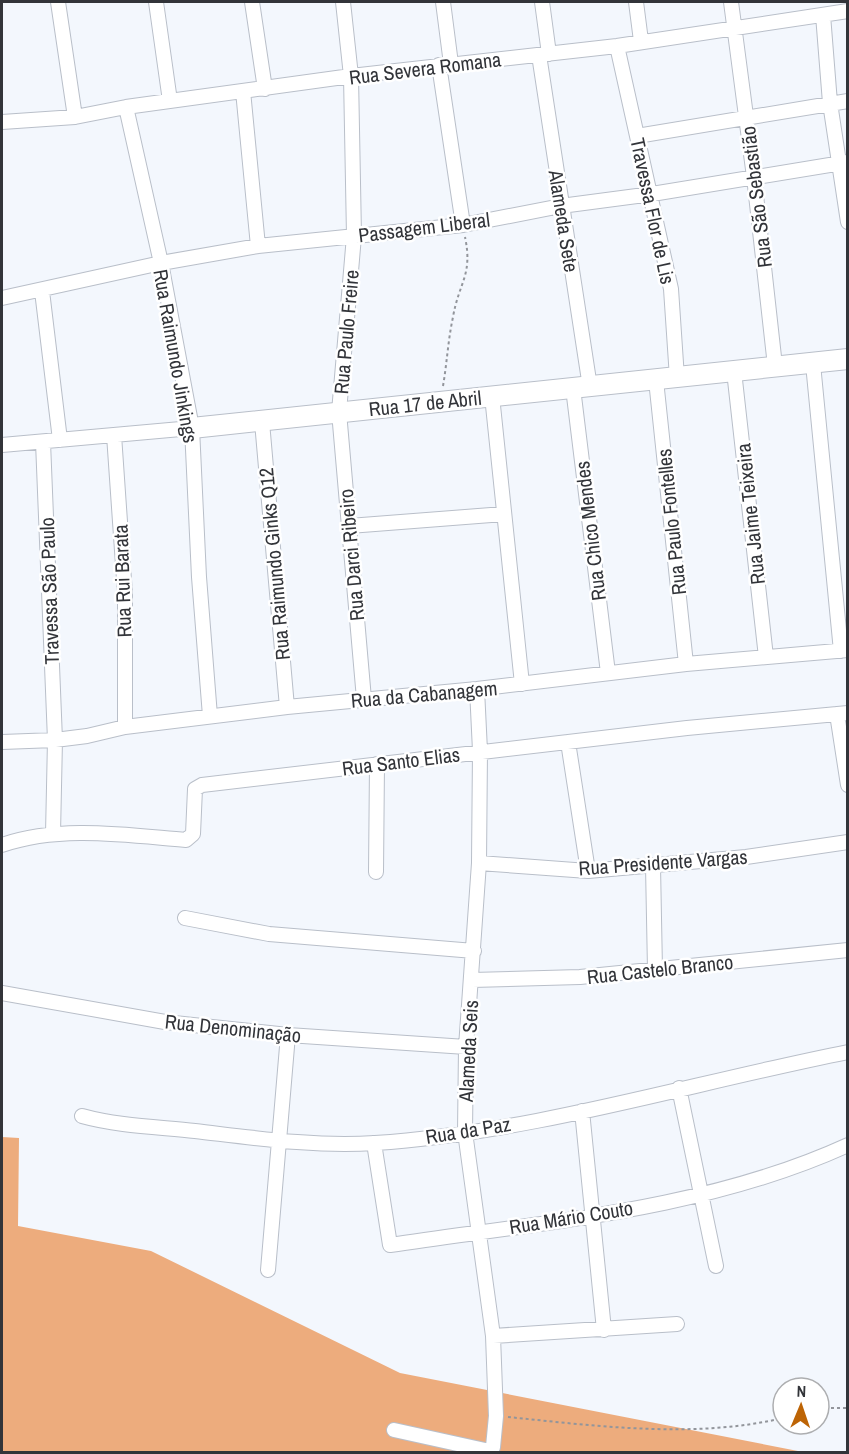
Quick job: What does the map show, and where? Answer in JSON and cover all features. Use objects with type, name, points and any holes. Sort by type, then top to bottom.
[{"type":"street","points":[[58,2],[75,117]]},
{"type":"street","points":[[156,2],[170,101]]},
{"type":"street","points":[[252,2],[265,89]]},
{"type":"street","name":"Rua Paulo Freire","points":[[339,412],[354,236],[351,76],[343,2]]},
{"type":"street","points":[[443,2],[445,64],[463,225]]},
{"type":"street","name":"Alameda Sete","points":[[542,2],[544,55],[582,387]]},
{"type":"street","points":[[636,2],[641,41]]},
{"type":"street","name":"Rua São Sebastião","points":[[731,2],[747,119],[775,366]]},
{"type":"street","points":[[835,10],[830,103],[843,163],[848,222]]},
{"type":"street","name":"Rua Severa Romana","points":[[2,122],[75,117],[126,107],[351,76],[618,46],[734,29],[835,10]]},
{"type":"street","name":"Travessa Flor de Lis","points":[[618,46],[652,194],[670,289],[676,378]]},
{"type":"street","points":[[243,91],[258,246]]},
{"type":"street","points":[[637,136],[848,101]]},
{"type":"street","name":"Rua Raimundo Jinkings","points":[[126,107],[160,263],[192,428],[199,577],[210,717]]},
{"type":"street","name":"Passagem Liberal","points":[[2,298],[42,291],[160,263],[258,246],[463,225],[561,206],[652,194],[843,163]]},
{"type":"street","points":[[42,291],[60,440]]},
{"type":"street","name":"Rua 17 de Abril","points":[[2,445],[262,422],[440,401],[848,359]]},
{"type":"street","points":[[813,364],[844,650]]},
{"type":"street","name":"Rua Jaime Teixeira","points":[[734,371],[766,657]]},
{"type":"street","name":"Rua Paulo Fontelles","points":[[656,380],[686,664]]},
{"type":"street","name":"Rua Chico Mendes","points":[[582,387],[608,673]]},
{"type":"street","points":[[492,396],[522,684]]},
{"type":"street","name":"Rua Darci Ribeiro","points":[[339,412],[364,699]]},
{"type":"street","name":"Rua Raimundo Ginks Q12","points":[[262,422],[287,707]]},
{"type":"street","name":"Rua Rui Barata","points":[[114,435],[125,594],[125,727]]},
{"type":"street","name":"Travessa São Paulo","points":[[43,441],[56,740],[53,834]]},
{"type":"street","points":[[349,526],[504,514]]},
{"type":"street","name":"Rua da Cabanagem","points":[[2,742],[56,740],[125,727],[287,707],[477,689],[686,664],[844,650]]},
{"type":"street","name":"Alameda Seis","points":[[394,1430],[485,1450],[494,1447],[496,1416],[493,1336],[465,1132],[466,1047],[479,863],[480,751],[477,689]]},
{"type":"street","points":[[842,714],[848,785]]},
{"type":"street","name":"Rua Santo Elias","points":[[2,845],[53,834],[100,834],[186,840],[193,834],[195,789],[202,785],[480,751],[842,714]]},
{"type":"street","points":[[568,742],[588,871]]},
{"type":"street","points":[[376,872],[377,764]]},
{"type":"street","name":"Rua Presidente Vargas","points":[[479,863],[588,871],[746,857],[848,842]]},
{"type":"street","points":[[652,866],[656,970]]},
{"type":"street","points":[[185,918],[269,934],[474,951]]},
{"type":"street","name":"Rua Castelo Branco","points":[[472,980],[580,977],[848,950]]},
{"type":"street","name":"Rua Denominação","points":[[2,993],[165,1022],[288,1035],[466,1047]]},
{"type":"street","points":[[268,1270],[288,1035]]},
{"type":"street","name":"Rua da Paz","points":[[82,1116],[279,1141],[374,1143],[465,1132],[582,1112],[679,1088],[848,1052]]},
{"type":"street","points":[[679,1088],[716,1266]]},
{"type":"street","points":[[582,1112],[604,1330]]},
{"type":"street","name":"Rua Mário Couto","points":[[374,1143],[390,1245],[593,1214],[700,1194],[769,1177],[802,1166],[848,1145]]},
{"type":"street","points":[[493,1336],[677,1324]]},
{"type":"path","points":[[440,401],[453,316],[468,273],[469,255],[463,225]]},
{"type":"path","points":[[831,1408],[848,1408]]},
{"type":"path","points":[[496,1416],[653,1428],[722,1426],[771,1420]]},
{"type":"shaded area","points":[[2,1137],[19,1138],[18,1226],[151,1251],[400,1373],[803,1452],[2,1452]]}]
